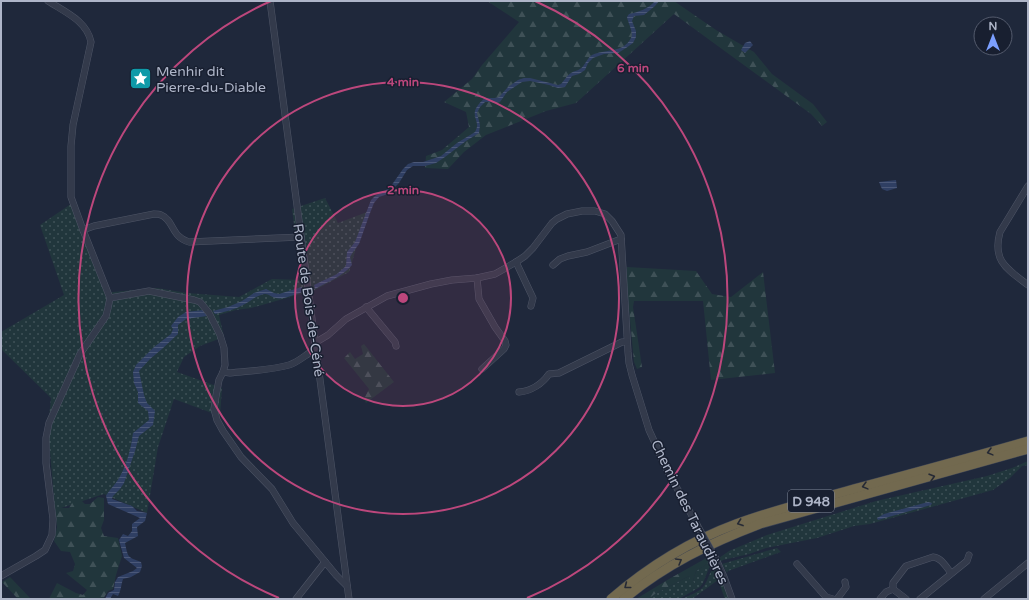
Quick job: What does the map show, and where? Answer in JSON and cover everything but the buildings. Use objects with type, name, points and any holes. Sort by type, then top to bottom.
[{"type":"highway","name":"D 948","points":[[611,599],[665,559],[702,539],[735,524],[804,503],[1028,441]]},
{"type":"highway","name":"D 948","points":[[624,599],[646,582],[690,554],[714,542],[748,529],[789,516],[1028,449]]},
{"type":"street","points":[[1,576],[45,550],[52,535],[53,518],[46,463],[46,438],[49,423],[80,354],[106,316],[110,298],[71,197],[71,146],[73,125],[91,42],[88,32],[82,24],[48,1]]},
{"type":"street","name":"Route de Bois-de-Céné","points":[[270,1],[349,598]]},
{"type":"street","points":[[1028,186],[1000,232],[998,239],[998,253],[1006,268],[1028,285]]},
{"type":"street","name":"Chemin des Taraudières","points":[[224,372],[230,373],[259,370],[289,365],[300,360],[315,346],[318,341],[328,335],[346,319],[388,296],[431,284],[495,274],[529,253],[557,219],[582,211],[595,211],[605,214],[612,221],[619,232],[621,239],[629,363],[649,430],[665,466],[715,557],[732,599]]},
{"type":"street","points":[[83,230],[94,226],[154,214],[161,215],[166,219],[179,238],[189,242],[301,237]]},
{"type":"street","points":[[553,265],[560,259],[587,252],[621,239]]},
{"type":"street","points":[[516,262],[533,298],[531,306]]},
{"type":"street","points":[[477,278],[479,299],[506,345],[504,350],[482,369]]},
{"type":"street","points":[[110,298],[150,291],[200,302],[209,313],[220,335],[224,348],[224,372],[219,380],[214,409],[217,420],[241,457],[272,489],[293,523],[347,586]]},
{"type":"street","points":[[366,307],[395,342],[396,346]]},
{"type":"street","points":[[519,392],[527,391],[544,381],[549,374],[559,373],[622,342],[627,342]]},
{"type":"street","points":[[920,599],[967,561],[969,555]]},
{"type":"street","points":[[893,588],[893,583],[906,566],[933,557],[941,560],[951,573]]},
{"type":"street","points":[[296,599],[325,562]]},
{"type":"street","points":[[984,599],[1028,563]]},
{"type":"street","points":[[797,564],[826,597],[833,599]]},
{"type":"street","points":[[837,599],[846,587],[845,582]]},
{"type":"street","points":[[880,599],[886,592],[893,588]]},
{"type":"street","points":[[893,588],[906,599]]},
{"type":"green space","points":[[487,1],[674,1],[716,30],[754,52],[772,74],[813,104],[827,122],[822,126],[811,114],[674,14],[576,103],[546,111],[486,135],[464,152],[448,169],[425,168],[426,156],[442,150],[469,127],[466,112],[444,102],[472,79],[519,22]]},
{"type":"green space","points":[[325,198],[338,223],[367,212],[349,272],[315,290],[251,308],[236,310],[219,315],[224,337],[200,346],[184,357],[177,372],[222,388],[220,416],[174,399],[158,447],[147,513],[104,494],[55,510],[48,428],[51,398],[1,349],[1,332],[64,295],[40,225],[71,204],[105,294],[157,288],[187,293],[239,297],[272,279],[301,280],[292,209]]},
{"type":"green space","points":[[627,267],[696,271],[712,294],[731,297],[763,272],[775,373],[711,380],[703,301],[634,301],[633,307],[642,367],[637,369],[634,362],[627,288]]},
{"type":"green space","points":[[364,344],[394,382],[366,403],[364,399],[369,389],[344,358],[350,352],[355,359],[363,354],[361,346]]},
{"type":"green space","points":[[1028,461],[1028,465],[1022,466],[1010,478],[993,490],[870,524],[854,526],[817,538],[766,548],[720,562],[719,558],[729,551],[767,535],[876,501],[987,476]]},
{"type":"green space","points":[[78,497],[85,504],[90,504],[98,497],[104,498],[104,520],[101,528],[104,536],[118,538],[122,556],[113,589],[108,591],[103,599],[49,599],[57,583],[83,595],[87,590],[66,573],[73,571],[75,564],[70,552],[61,551],[54,541],[57,527],[55,508],[69,508]]},
{"type":"green space","points":[[777,548],[781,552],[728,571],[727,573],[722,564]]},
{"type":"green space","points":[[710,556],[713,560],[696,571],[693,581],[697,588],[694,588],[689,576],[648,599],[636,599],[669,579]]},
{"type":"green space","points":[[713,560],[716,563],[709,568],[700,587],[679,599],[648,599],[689,576],[696,587],[693,581],[696,571]]},
{"type":"green space","points":[[717,565],[729,599],[725,599],[718,580],[692,599],[682,599],[701,589],[714,567]]},
{"type":"green space","points":[[10,577],[31,599],[18,599],[2,582]]},
{"type":"water","points":[[655,1],[659,1],[644,15],[634,16],[632,21],[636,31],[636,37],[633,43],[618,53],[604,54],[593,58],[588,63],[585,70],[572,76],[565,87],[558,88],[530,81],[522,82],[507,92],[500,102],[485,102],[477,113],[480,125],[479,133],[436,163],[425,166],[413,166],[407,170],[399,183],[391,191],[379,197],[374,203],[359,244],[350,257],[352,265],[339,276],[315,289],[314,285],[337,274],[346,266],[347,252],[355,242],[371,200],[391,186],[408,164],[423,162],[441,156],[457,143],[475,132],[477,128],[475,117],[476,109],[485,98],[499,97],[508,87],[524,78],[530,78],[558,85],[561,84],[570,74],[582,68],[592,55],[619,48],[628,43],[632,33],[627,17],[629,14],[646,8]]},
{"type":"water","points":[[750,41],[753,45],[745,53],[741,50],[745,43]]},
{"type":"water","points":[[896,180],[897,188],[887,191],[882,189],[879,182]]},
{"type":"water","points":[[302,287],[303,292],[286,298],[276,298],[264,294],[242,306],[230,310],[215,314],[213,311],[228,307],[242,301],[254,293],[266,289],[279,294]]},
{"type":"water","points":[[203,310],[207,316],[186,319],[178,325],[178,334],[139,371],[147,403],[155,411],[153,425],[139,436],[124,483],[112,499],[132,506],[137,511],[147,513],[145,521],[137,527],[138,536],[125,543],[129,556],[141,562],[142,566],[140,572],[123,579],[118,596],[113,594],[110,599],[105,599],[108,593],[114,590],[115,582],[118,577],[137,568],[124,558],[119,540],[123,534],[128,536],[132,531],[132,524],[140,518],[108,504],[106,496],[122,473],[130,450],[133,433],[149,420],[148,411],[138,403],[138,392],[134,383],[133,372],[136,365],[154,347],[171,334],[173,329],[171,326],[178,317],[186,312]]},
{"type":"water","points":[[928,502],[932,503],[931,505],[878,520],[877,518],[884,514]]},
{"type":"place","name":"Menhir dit Pierre-du-Diable","points":[[141,79]]}]
